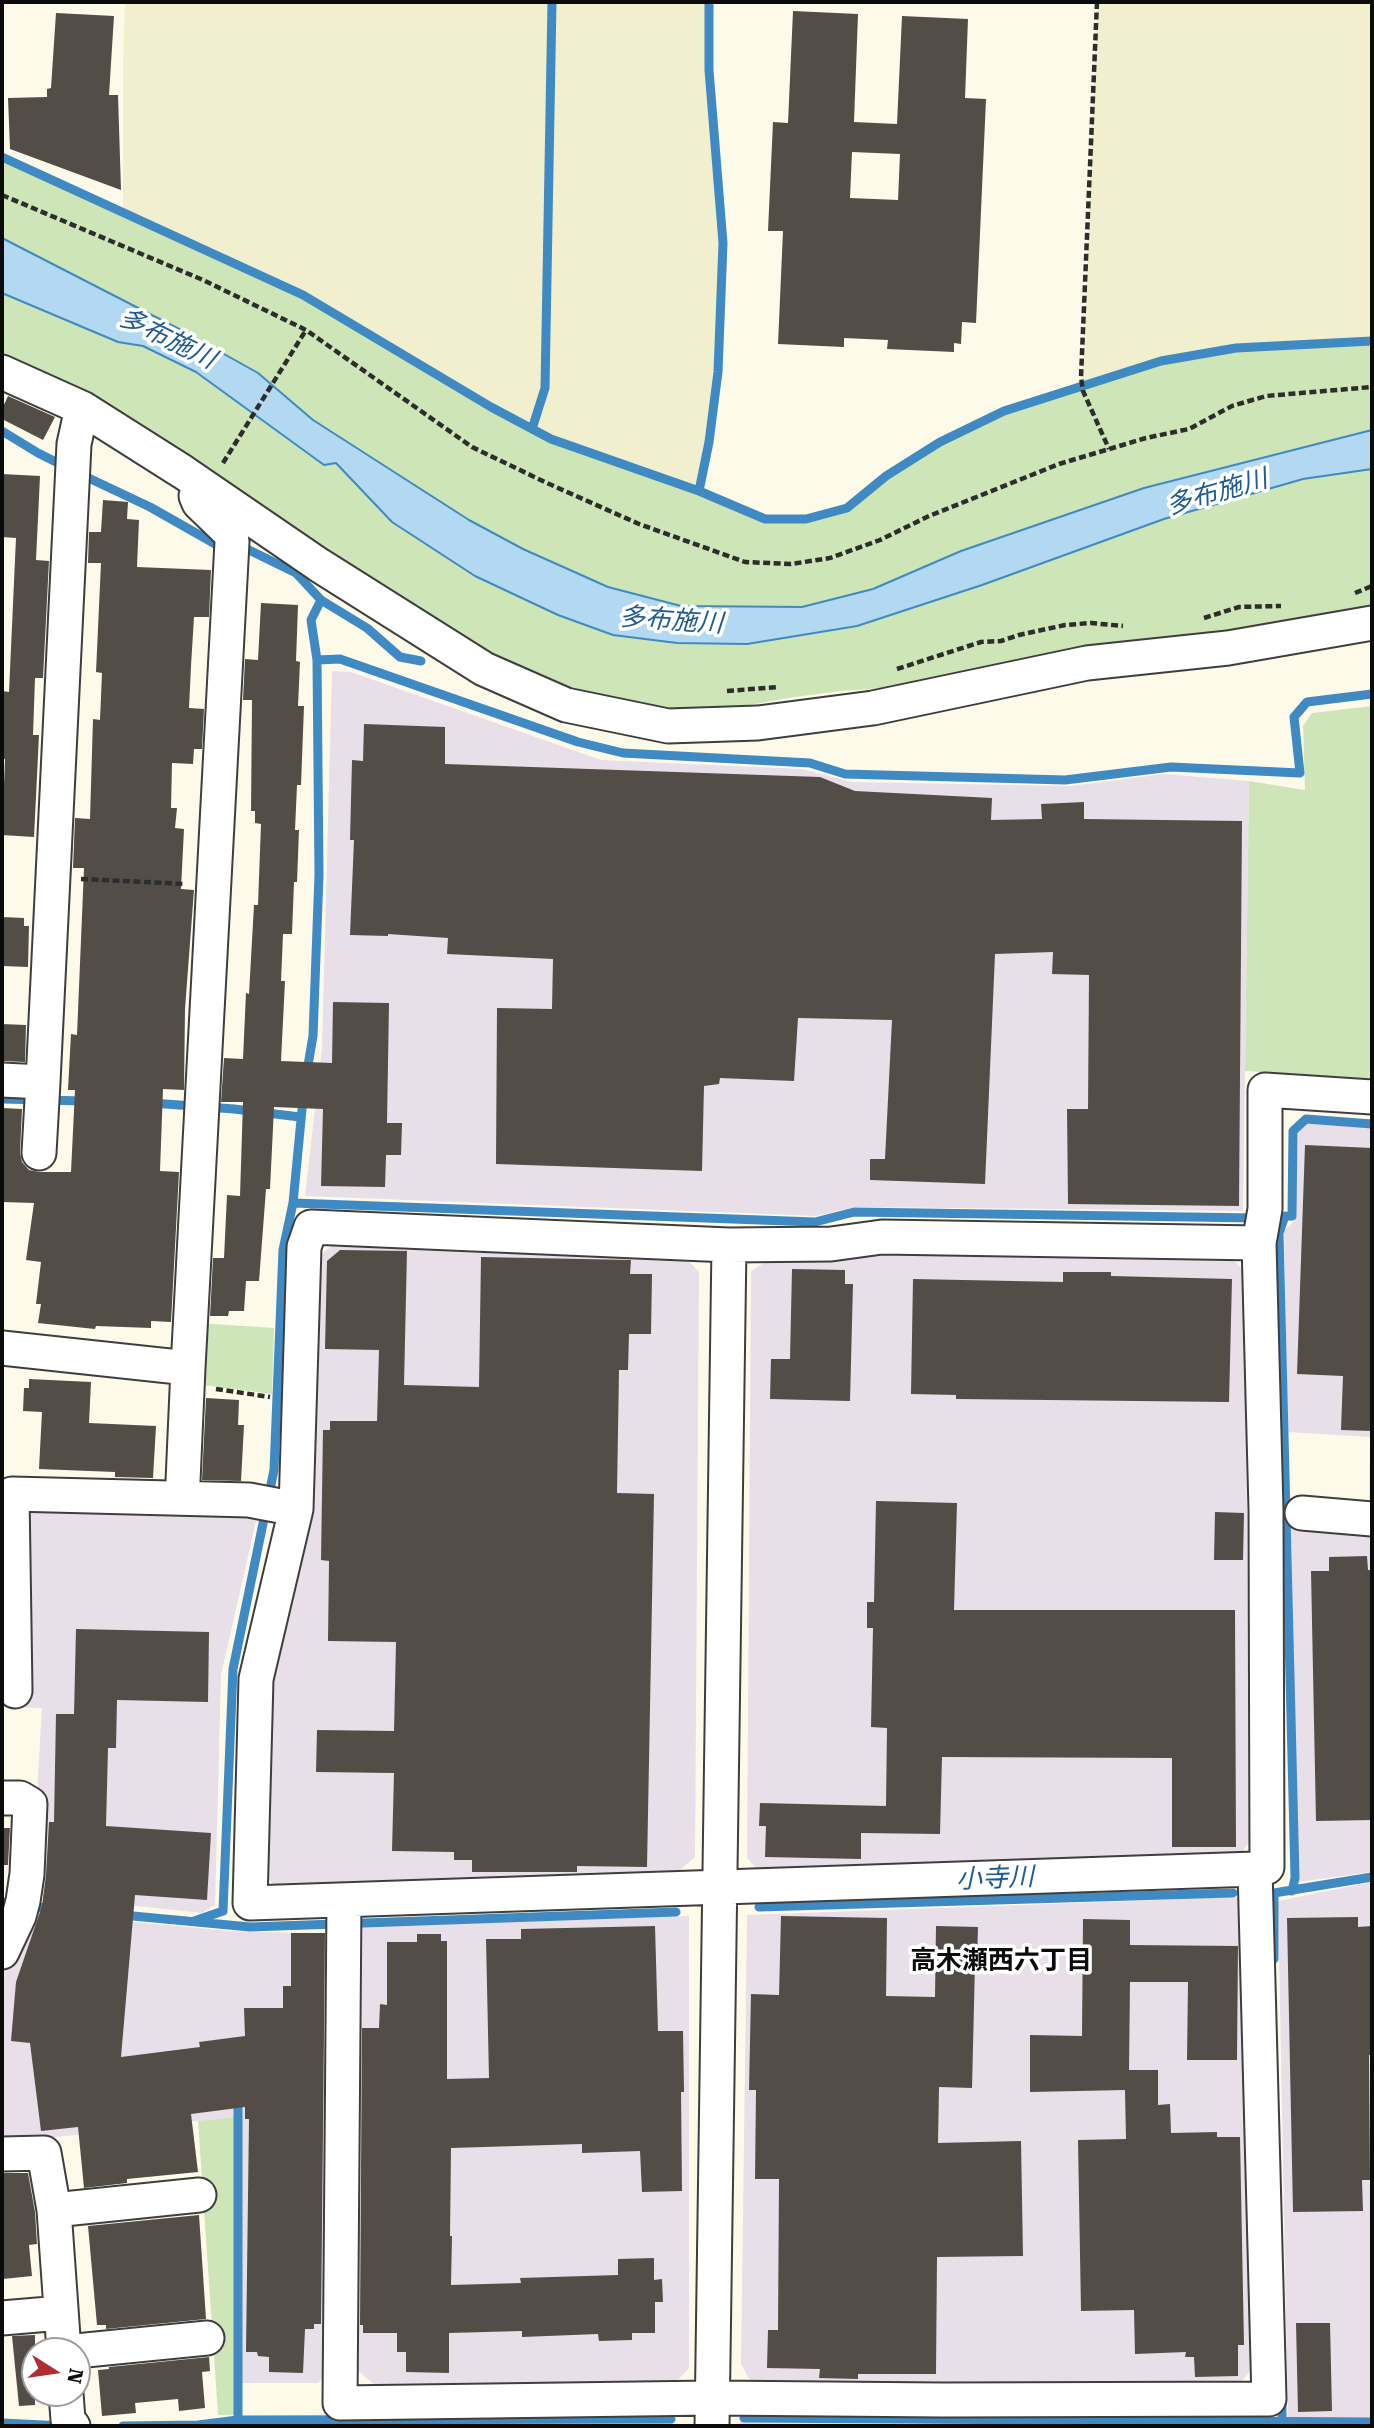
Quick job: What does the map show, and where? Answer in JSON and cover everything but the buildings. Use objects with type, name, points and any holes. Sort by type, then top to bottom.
[{"type":"street","points":[[2,372],[82,408],[183,472],[319,565],[484,669],[566,705],[668,726],[758,723],[873,708],[1087,663],[1228,648],[1372,623]]},
{"type":"street","points":[[39,1153],[72,470],[74,444],[82,408]]},
{"type":"street","points":[[183,472],[199,503],[231,534],[183,1481]]},
{"type":"street","points":[[2,1080],[42,1094]]},
{"type":"street","points":[[1262,1226],[882,1237],[831,1244],[729,1245],[311,1227],[304,1247],[256,1679],[250,1903],[344,1915],[719,1888],[1266,1867],[1266,1510],[1262,1226],[1265,1090],[1372,1097]]},
{"type":"street","points":[[712,2412],[729,1245]]},
{"type":"street","points":[[2,1348],[188,1377]]},
{"type":"street","points":[[15,1690],[12,1494],[275,1505]]},
{"type":"street","points":[[1302,1513],[1372,1519]]},
{"type":"street","points":[[2,1798],[20,1798],[30,1804],[21,1908],[2,1952]]},
{"type":"street","points":[[344,1915],[340,2403],[712,2412],[1269,2413],[1255,1869]]},
{"type":"street","points":[[2,2154],[44,2152],[54,2210],[63,2337]]},
{"type":"street","points":[[54,2210],[199,2195]]},
{"type":"street","points":[[2,2318],[61,2313]]},
{"type":"street","points":[[91,2350],[207,2338]]},
{"type":"path","points":[[1097,2],[1081,377],[1083,391],[1109,449]]},
{"type":"path","points":[[2,195],[203,280],[306,330],[472,447],[639,524],[745,562],[791,564],[830,558],[880,540],[929,516],[1048,468],[1189,429],[1232,406],[1266,396],[1372,387]]},
{"type":"path","points":[[221,467],[306,330]]},
{"type":"path","points":[[1343,596],[1372,586]]},
{"type":"path","points":[[1201,619],[1240,607],[1292,605]]},
{"type":"path","points":[[886,672],[981,642],[1001,641],[1065,625],[1091,623],[1134,627]]},
{"type":"path","points":[[717,692],[779,687]]},
{"type":"path","points":[[53,877],[212,885]]},
{"type":"path","points":[[188,1377],[268,1396]]},
{"type":"shaded area","points":[[125,2],[709,2],[709,70],[723,243],[718,372],[709,442],[699,491],[551,439],[491,407],[303,295],[123,212]]},
{"type":"shaded area","points":[[1097,2],[1372,2],[1372,341],[1236,348],[1082,386]]},
{"type":"shaded area","points":[[332,671],[351,672],[601,760],[802,769],[852,782],[1070,786],[1164,774],[1249,781],[1243,1211],[855,1207],[816,1216],[305,1196],[322,1047]]},
{"type":"shaded area","points":[[1308,1122],[1372,1127],[1372,1507],[1369,1507],[1370,1437],[1288,1432],[1284,1231],[1294,1221],[1298,1130]]},
{"type":"shaded area","points":[[334,1243],[684,1256],[699,1272],[695,1857],[678,1872],[275,1887],[260,1868],[267,1689],[317,1259]]},
{"type":"shaded area","points":[[880,1250],[1231,1257],[1244,1271],[1251,1839],[1238,1858],[758,1870],[747,1858],[751,1271],[770,1259],[827,1261]]},
{"type":"shaded area","points":[[2,1480],[264,1486],[221,1675],[215,1905],[202,1913],[31,1895],[42,1708],[2,1707]]},
{"type":"shaded area","points":[[1291,1524],[1372,1533],[1372,1872],[1298,1882]]},
{"type":"shaded area","points":[[1372,1882],[1372,2420],[1288,2421],[1278,1901]]},
{"type":"shaded area","points":[[1241,1897],[1252,2369],[1236,2387],[751,2382],[741,2364],[747,1915]]},
{"type":"shaded area","points":[[32,1912],[229,1931],[334,1934],[331,2370],[318,2383],[236,2383],[235,2117],[2,2143],[2,1983],[5,1967]]},
{"type":"shaded area","points":[[689,1916],[689,2368],[677,2381],[375,2385],[356,2369],[360,1927]]},
{"type":"shaded area","points":[[739,2422],[930,2424],[930,2426],[739,2426]]},
{"type":"shaded area","points":[[673,2423],[675,2426],[241,2426],[241,2424]]},
{"type":"green space","points":[[2,157],[303,295],[491,407],[551,439],[699,491],[765,519],[806,519],[847,508],[886,476],[940,442],[1004,411],[1161,361],[1236,348],[1372,341],[1372,430],[1143,488],[961,551],[873,589],[802,607],[681,606],[608,587],[523,549],[469,520],[313,420],[258,373],[2,238]]},
{"type":"green space","points":[[2,293],[118,342],[143,346],[196,372],[323,465],[336,463],[392,522],[475,576],[558,615],[613,635],[677,643],[747,644],[982,585],[1164,519],[1303,479],[1372,469],[1372,610],[918,686],[840,691],[712,712],[673,713],[560,690],[514,673],[2,362]]},
{"type":"green space","points":[[1372,706],[1372,1079],[1245,1071],[1249,781],[1305,790],[1303,726],[1312,713]]},
{"type":"green space","points":[[198,1323],[274,1328],[272,1394],[196,1384]]},
{"type":"green space","points":[[235,2117],[236,2415],[218,2415],[198,2121]]},
{"type":"water","name":"多布施川","points":[[2,238],[181,330],[258,373],[313,420],[469,520],[523,549],[608,587],[681,606],[802,607],[873,589],[961,551],[1144,488],[1372,430],[1372,469],[1303,479],[1164,519],[982,585],[857,626],[747,644],[677,643],[613,635],[558,615],[475,576],[392,522],[336,463],[324,465],[196,372],[143,346],[118,342],[2,293]]},
{"type":"waterway","points":[[532,429],[545,388],[552,2]]},
{"type":"waterway","points":[[699,491],[709,442],[718,372],[723,243],[709,70],[709,2]]},
{"type":"waterway","points":[[2,157],[303,295],[491,407],[551,439],[699,491],[765,519],[806,519],[847,508],[886,476],[940,442],[1004,411],[1161,361],[1236,348],[1372,341]]},
{"type":"waterway","points":[[2,431],[66,467]]},
{"type":"waterway","points":[[78,473],[150,507],[217,545],[225,546]]},
{"type":"waterway","points":[[239,548],[249,550],[296,573],[321,600],[367,628],[400,657],[421,661]]},
{"type":"waterway","points":[[317,660],[311,620],[321,600]]},
{"type":"waterway","points":[[307,1071],[313,1036],[319,875],[317,660],[340,659],[578,742],[623,753],[810,763],[845,774],[1065,780],[1171,767],[1300,773],[1294,717],[1307,702],[1372,694]]},
{"type":"waterway","points":[[2,1099],[85,1101]]},
{"type":"waterway","points":[[194,1921],[223,1911],[233,1669],[274,1470],[283,1250],[293,1203],[303,1099]]},
{"type":"waterway","points":[[152,1103],[300,1117]]},
{"type":"waterway","points":[[1270,1217],[1292,1216],[1293,1131],[1306,1119],[1372,1124]]},
{"type":"waterway","points":[[293,1203],[815,1222],[854,1212],[1256,1218]]},
{"type":"waterway","points":[[1285,1216],[1279,1233],[1295,1878],[1292,1891]]},
{"type":"waterway","name":"小寺川","points":[[1274,1959],[1274,1893],[1372,1877]]},
{"type":"waterway","name":"小寺川","points":[[759,1907],[1233,1893]]},
{"type":"waterway","points":[[2,1902],[52,1909]]},
{"type":"waterway","points":[[122,1915],[250,1927],[676,1912]]},
{"type":"waterway","points":[[238,2099],[238,2426]]},
{"type":"waterway","points":[[1282,2400],[1282,2423]]},
{"type":"waterway","points":[[744,2418],[1372,2422]]},
{"type":"waterway","points":[[123,2426],[198,2425],[238,2420],[671,2419]]},
{"type":"waterway","points":[[2,2423],[64,2426]]},
{"type":"district","name":"高木瀬西六丁目","points":[[1001,1961]]}]
